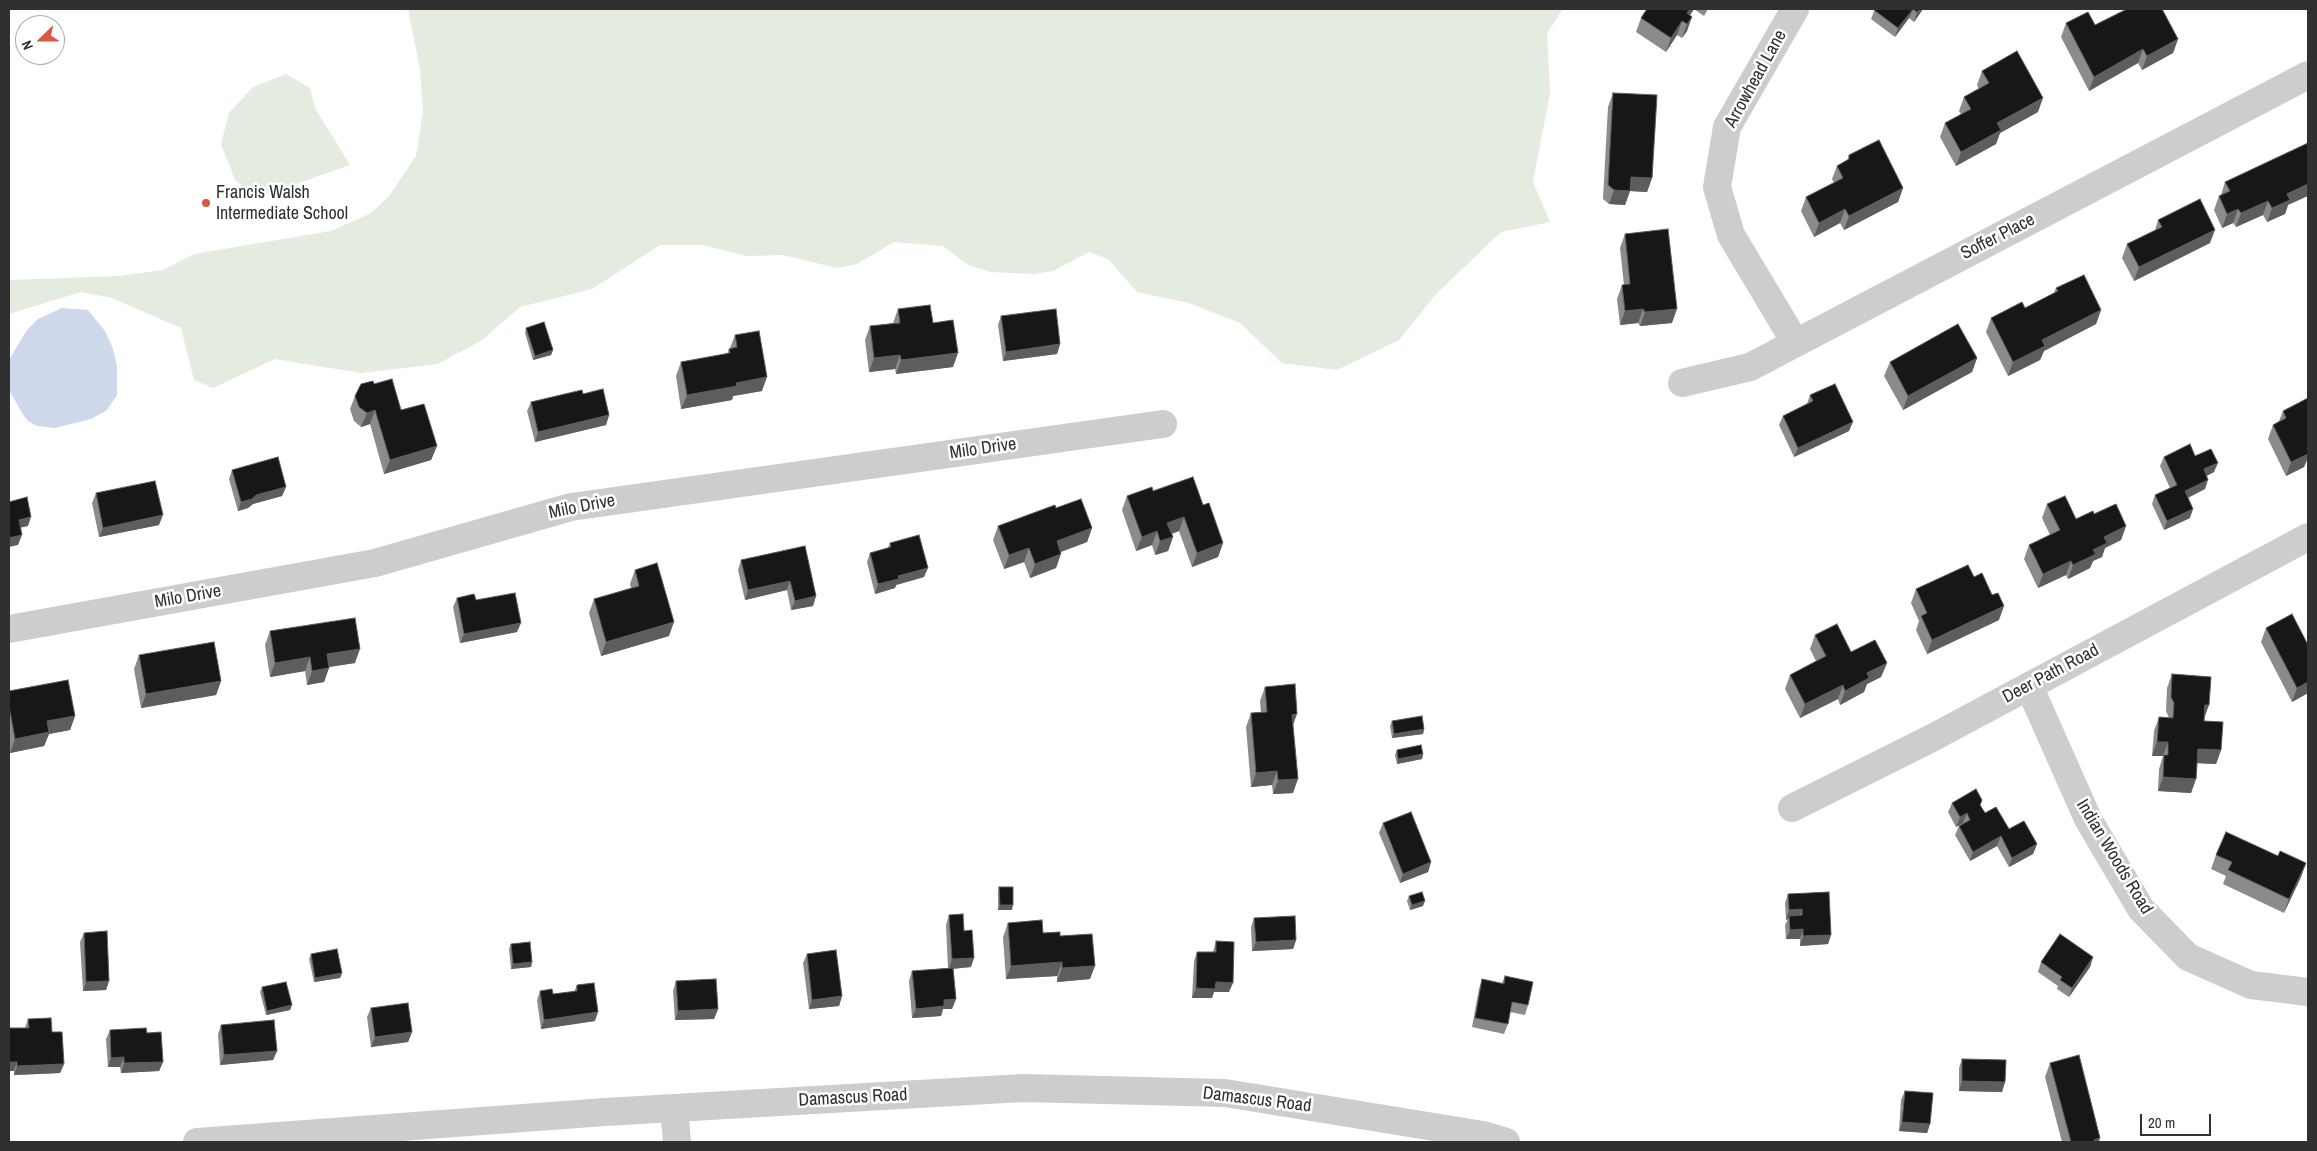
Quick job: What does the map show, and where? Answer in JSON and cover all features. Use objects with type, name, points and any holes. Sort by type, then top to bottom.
[{"type":"street","name":"Arrowhead Lane","points":[[1795,9],[1727,127],[1717,187],[1731,235],[1795,342]]},
{"type":"street","name":"Soffer Place","points":[[1682,383],[1750,367],[2308,76]]},
{"type":"street","name":"Milo Drive","points":[[9,628],[375,563],[571,507],[1162,424]]},
{"type":"street","name":"Deer Path Road","points":[[1792,808],[1930,739],[2308,537]]},
{"type":"street","name":"Indian Woods Road","points":[[2030,686],[2088,819],[2141,910],[2188,957],[2251,985],[2308,992]]},
{"type":"street","name":"Damascus Road","points":[[197,1142],[674,1108],[1023,1088],[1225,1093],[1483,1135],[1506,1142]]},
{"type":"street","points":[[674,1108],[677,1142]]},
{"type":"shaded area","points":[[408,9],[1563,9],[1547,33],[1550,93],[1533,182],[1550,222],[1501,232],[1436,294],[1399,340],[1337,370],[1282,363],[1240,323],[1189,303],[1137,292],[1108,259],[1089,252],[1053,271],[1033,274],[990,272],[968,265],[943,246],[894,242],[857,264],[837,268],[783,255],[746,256],[703,245],[660,245],[592,289],[520,307],[482,340],[438,364],[361,373],[275,359],[213,388],[194,380],[181,328],[112,298],[81,292],[9,314],[9,280],[120,276],[163,270],[194,254],[331,231],[371,213],[389,196],[416,156],[423,112],[420,69]]},
{"type":"shaded area","points":[[286,74],[310,88],[315,108],[350,165],[256,198],[235,180],[221,144],[229,113],[253,87]]},
{"type":"water","points":[[62,308],[88,310],[105,331],[113,349],[117,366],[117,395],[107,410],[91,419],[55,428],[37,426],[28,421],[9,390],[10,358],[27,330],[38,319]]},
{"type":"building","points":[[1647,9],[1690,9],[1687,13],[1692,17],[1687,24],[1682,21],[1671,38],[1641,18]]},
{"type":"building","points":[[1875,9],[1913,9],[1898,28]]},
{"type":"building","points":[[2127,9],[2162,9],[2178,39],[2147,56],[2143,49],[2094,77],[2066,23],[2088,12],[2095,25]]},
{"type":"building","points":[[2017,51],[2043,98],[1997,123],[2001,130],[1961,152],[1945,123],[1971,109],[1964,97],[1989,83],[1982,71]]},
{"type":"building","points":[[1613,93],[1657,95],[1652,178],[1631,177],[1630,191],[1614,190],[1608,185]]},
{"type":"building","points":[[1879,140],[1903,188],[1849,216],[1845,209],[1819,223],[1806,197],[1843,178],[1837,166],[1849,159],[1849,155]]},
{"type":"building","points":[[2308,143],[2308,184],[2287,194],[2290,200],[2272,208],[2268,201],[2241,213],[2238,209],[2227,214],[2219,196],[2230,191],[2225,182]]},
{"type":"building","points":[[2200,199],[2215,230],[2139,267],[2127,244],[2162,227],[2158,220]]},
{"type":"building","points":[[1668,229],[1677,309],[1645,312],[1643,309],[1625,311],[1622,285],[1630,284],[1625,234]]},
{"type":"building","points":[[2084,275],[2101,310],[2042,340],[2045,346],[2013,362],[1991,318],[2022,302],[2025,308],[2058,291],[2056,288]]},
{"type":"building","points":[[930,305],[933,323],[953,320],[958,353],[901,360],[900,355],[874,358],[870,326],[900,323],[898,309]]},
{"type":"building","points":[[1056,309],[1060,344],[1006,352],[1001,316]]},
{"type":"building","points":[[544,322],[553,350],[535,356],[526,328]]},
{"type":"building","points":[[1958,324],[1977,358],[1908,396],[1890,362]]},
{"type":"building","points":[[759,331],[767,377],[736,383],[737,386],[687,395],[681,362],[730,353],[729,349],[737,347],[735,335]]},
{"type":"building","points":[[392,379],[401,410],[424,404],[437,446],[390,460],[375,410],[367,413],[359,407],[355,396],[361,384],[373,381],[374,384]]},
{"type":"building","points":[[1835,384],[1853,422],[1798,448],[1783,416],[1813,401],[1810,395]]},
{"type":"building","points":[[603,389],[609,415],[538,432],[531,402],[582,390],[583,394]]},
{"type":"building","points":[[2308,398],[2308,454],[2291,462],[2273,425],[2286,418],[2283,411]]},
{"type":"building","points":[[2190,444],[2195,456],[2211,449],[2218,463],[2204,469],[2208,480],[2185,491],[2193,509],[2167,521],[2155,495],[2177,485],[2164,457]]},
{"type":"building","points":[[278,457],[286,487],[256,495],[252,499],[241,502],[232,470]]},
{"type":"building","points":[[1193,477],[1203,505],[1209,503],[1223,543],[1197,553],[1184,517],[1167,523],[1173,537],[1160,541],[1157,531],[1142,537],[1127,496],[1152,487],[1153,491]]},
{"type":"building","points":[[155,481],[163,515],[103,528],[96,493]]},
{"type":"building","points":[[2065,496],[2076,519],[2093,511],[2094,514],[2116,504],[2126,526],[2104,537],[2107,543],[2093,550],[2096,554],[2073,565],[2071,561],[2043,574],[2029,545],[2060,530],[2047,504]]},
{"type":"building","points":[[27,497],[31,517],[19,520],[22,535],[9,538],[9,502]]},
{"type":"building","points":[[1081,499],[1092,528],[1057,541],[1061,554],[1035,564],[1029,548],[1009,555],[998,526],[1055,505],[1056,508]]},
{"type":"building","points":[[919,535],[928,568],[898,576],[899,579],[878,584],[870,553],[891,547],[890,543]]},
{"type":"building","points":[[805,546],[816,596],[795,601],[790,581],[748,590],[741,560]]},
{"type":"building","points":[[657,563],[674,622],[606,642],[594,599],[639,586],[635,570]]},
{"type":"building","points":[[1968,565],[1974,577],[1982,573],[1992,595],[1998,593],[2004,606],[1932,640],[1921,616],[1927,613],[1916,589]]},
{"type":"building","points":[[515,593],[521,623],[464,634],[457,598],[474,594],[476,600]]},
{"type":"building","points":[[2292,614],[2308,645],[2308,682],[2297,688],[2266,628]]},
{"type":"building","points":[[355,618],[360,649],[327,654],[329,668],[312,671],[310,657],[275,663],[270,631]]},
{"type":"building","points":[[1837,624],[1851,652],[1875,640],[1887,663],[1867,673],[1869,678],[1845,691],[1843,685],[1805,704],[1790,675],[1826,656],[1815,635]]},
{"type":"building","points":[[214,642],[221,681],[146,694],[139,655]]},
{"type":"building","points":[[2172,674],[2211,677],[2209,705],[2205,705],[2204,721],[2223,722],[2221,750],[2198,749],[2196,779],[2163,777],[2164,755],[2168,755],[2168,742],[2157,742],[2159,717],[2173,718],[2174,703],[2171,697]]},
{"type":"building","points":[[68,680],[75,716],[47,721],[49,732],[15,739],[9,706],[9,691]]},
{"type":"building","points":[[1295,684],[1297,714],[1292,715],[1298,779],[1278,780],[1277,771],[1256,773],[1251,713],[1267,712],[1265,687]]},
{"type":"building","points":[[1422,716],[1424,729],[1394,734],[1392,721]]},
{"type":"building","points":[[1421,745],[1423,754],[1398,759],[1397,750]]},
{"type":"building","points":[[1976,789],[1982,800],[1980,805],[1985,813],[1996,807],[2009,829],[2024,821],[2037,844],[2012,858],[2001,836],[1973,852],[1959,826],[1970,820],[1967,813],[1960,817],[1952,803]]},
{"type":"building","points":[[1411,812],[1431,862],[1403,874],[1383,823]]},
{"type":"building","points":[[2226,832],[2278,856],[2280,851],[2306,863],[2289,899],[2228,870],[2232,862],[2216,855]]},
{"type":"building","points":[[999,887],[1013,887],[1013,905],[1000,905]]},
{"type":"building","points":[[1422,892],[1425,901],[1412,905],[1409,896]]},
{"type":"building","points":[[1829,892],[1831,935],[1803,936],[1803,929],[1790,930],[1789,916],[1802,915],[1802,909],[1789,910],[1788,894]]},
{"type":"building","points":[[963,914],[964,931],[972,930],[974,958],[952,959],[949,915]]},
{"type":"building","points":[[1295,916],[1296,940],[1256,942],[1254,918]]},
{"type":"building","points":[[1042,920],[1043,933],[1060,932],[1060,936],[1092,934],[1095,966],[1062,968],[1062,962],[1011,966],[1008,923]]},
{"type":"building","points":[[107,931],[109,981],[86,982],[84,933]]},
{"type":"building","points":[[2060,934],[2093,957],[2072,988],[2060,980],[2062,977],[2041,962]]},
{"type":"building","points":[[1216,941],[1234,942],[1233,983],[1216,982],[1215,989],[1196,988],[1197,952],[1216,952]]},
{"type":"building","points":[[530,942],[532,962],[513,964],[511,944]]},
{"type":"building","points":[[337,949],[342,973],[315,978],[311,954]]},
{"type":"building","points":[[836,950],[842,996],[812,1000],[807,954]]},
{"type":"building","points":[[953,968],[956,999],[944,1000],[944,1006],[916,1009],[912,971]]},
{"type":"building","points":[[1505,976],[1533,982],[1528,1005],[1512,1002],[1508,1024],[1475,1018],[1482,979],[1504,984]]},
{"type":"building","points":[[716,979],[718,1009],[678,1011],[676,981]]},
{"type":"building","points":[[286,982],[292,1005],[267,1011],[262,987]]},
{"type":"building","points":[[594,983],[598,1012],[544,1020],[540,991],[552,989],[553,994],[577,991],[577,985]]},
{"type":"building","points":[[408,1003],[412,1032],[375,1037],[371,1008]]},
{"type":"building","points":[[51,1018],[52,1032],[62,1032],[64,1064],[17,1066],[17,1062],[9,1062],[9,1028],[29,1028],[28,1019]]},
{"type":"building","points":[[274,1020],[277,1051],[224,1055],[221,1025]]},
{"type":"building","points":[[146,1028],[147,1033],[161,1032],[163,1062],[124,1063],[124,1057],[111,1058],[110,1030]]},
{"type":"building","points":[[2079,1055],[2100,1138],[2094,1140],[2094,1142],[2071,1142],[2050,1063]]},
{"type":"building","points":[[1962,1059],[2006,1060],[2005,1082],[1962,1081]]},
{"type":"building","points":[[1905,1091],[1933,1093],[1930,1124],[1902,1122]]},
{"type":"place","name":"Francis Walsh Intermediate School","points":[[206,203]]}]
